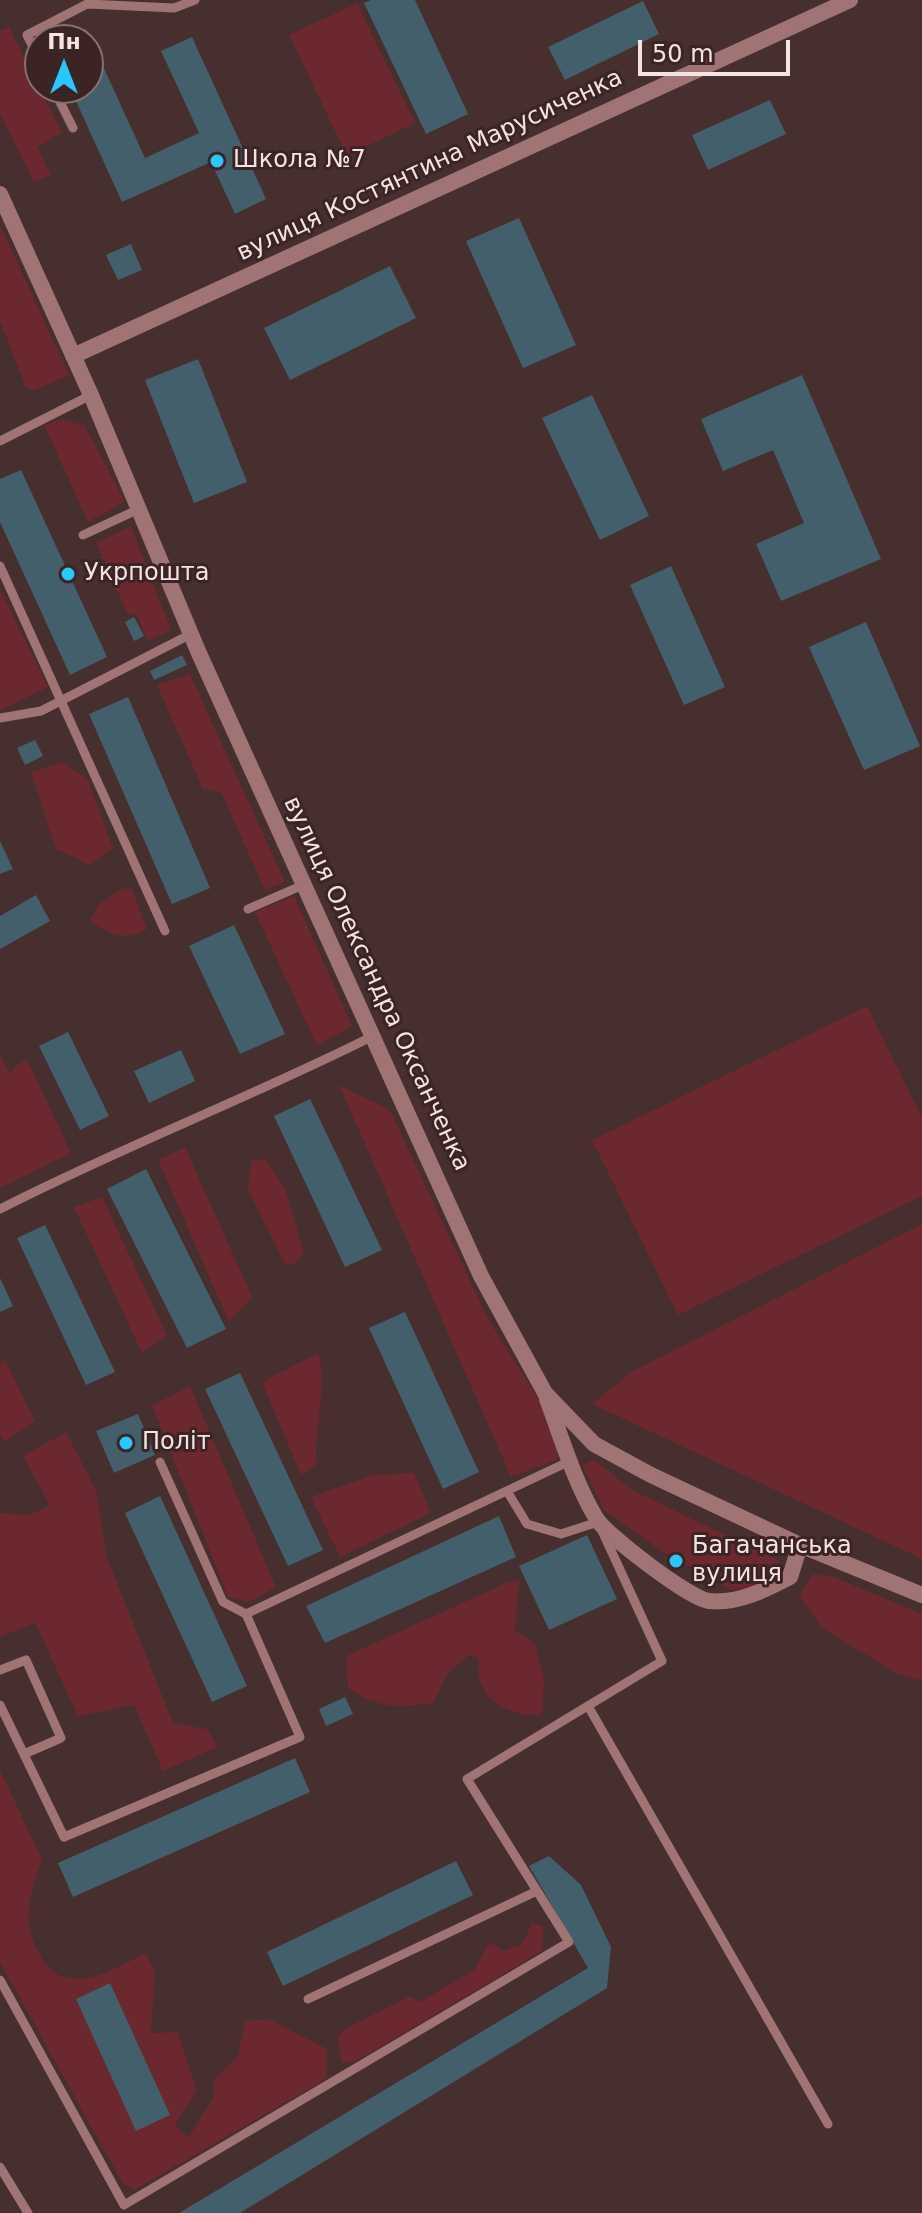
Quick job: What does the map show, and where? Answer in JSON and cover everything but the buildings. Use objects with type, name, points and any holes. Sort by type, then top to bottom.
[{"type":"street","name":"вулиця Костянтина Марусиченка","points":[[73,356],[850,0]]},
{"type":"street","name":"вулиця Олександра Оксанченка","points":[[0,194],[91,395],[191,634],[303,885],[375,1035],[481,1276],[545,1393],[594,1444],[651,1475],[800,1545],[922,1595]]},
{"type":"street","points":[[545,1393],[570,1461],[598,1522],[646,1564],[707,1601],[754,1596],[790,1577],[800,1545]]},
{"type":"lane","points":[[48,24],[87,4],[174,8],[195,0]]},
{"type":"lane","points":[[61,104],[73,128]]},
{"type":"lane","points":[[0,441],[91,395]]},
{"type":"lane","points":[[83,535],[139,509]]},
{"type":"lane","points":[[0,566],[165,931]]},
{"type":"lane","points":[[0,718],[41,711],[191,634]]},
{"type":"lane","points":[[248,909],[303,885]]},
{"type":"lane","points":[[0,1209],[101,1157],[317,1064],[375,1035]]},
{"type":"lane","points":[[246,1614],[570,1461]]},
{"type":"lane","points":[[0,1705],[64,1837],[300,1737],[246,1614],[223,1602],[160,1462]]},
{"type":"lane","points":[[0,1980],[124,2205],[569,1942],[467,1779],[662,1661],[598,1522],[561,1534],[527,1524],[507,1491]]},
{"type":"lane","points":[[0,1670],[26,1660],[61,1738],[24,1754]]},
{"type":"lane","points":[[588,1706],[828,2124]]},
{"type":"lane","points":[[308,1999],[537,1891]]},
{"type":"lane","points":[[0,2167],[28,2213]]},
{"type":"shaded area","points":[[357,3],[415,123],[347,156],[289,35]]},
{"type":"shaded area","points":[[9,27],[24,57],[24,104],[48,104],[62,133],[37,147],[51,175],[34,182],[0,114],[0,31]]},
{"type":"shaded area","points":[[0,225],[69,375],[33,391],[26,387],[0,321]]},
{"type":"shaded area","points":[[63,419],[85,426],[125,502],[88,522],[44,425]]},
{"type":"shaded area","points":[[131,526],[171,630],[148,641],[136,613],[128,615],[96,543]]},
{"type":"shaded area","points":[[0,589],[48,687],[0,711]]},
{"type":"shaded area","points":[[190,674],[285,882],[265,890],[221,792],[203,789],[157,685]]},
{"type":"shaded area","points":[[63,762],[88,780],[113,848],[90,865],[56,849],[31,772]]},
{"type":"shaded area","points":[[123,888],[132,889],[147,929],[140,933],[117,935],[90,921],[98,905]]},
{"type":"shaded area","points":[[294,896],[352,1026],[317,1046],[255,912]]},
{"type":"shaded area","points":[[867,1006],[922,1118],[922,1196],[678,1315],[592,1140]]},
{"type":"shaded area","points":[[0,1054],[10,1074],[14,1067],[27,1059],[71,1153],[0,1188]]},
{"type":"shaded area","points":[[339,1085],[390,1110],[487,1317],[544,1408],[559,1459],[511,1477]]},
{"type":"shaded area","points":[[185,1147],[252,1297],[229,1322],[158,1160]]},
{"type":"shaded area","points":[[265,1159],[285,1188],[304,1252],[294,1264],[285,1264],[248,1190],[251,1160]]},
{"type":"shaded area","points":[[102,1197],[167,1335],[142,1353],[74,1207]]},
{"type":"shaded area","points":[[922,1224],[922,1559],[592,1404],[631,1372]]},
{"type":"shaded area","points":[[318,1353],[322,1380],[317,1464],[301,1475],[263,1385],[267,1379]]},
{"type":"shaded area","points":[[5,1360],[35,1421],[5,1442],[0,1435],[0,1363]]},
{"type":"shaded area","points":[[190,1386],[276,1587],[249,1602],[228,1597],[152,1405]]},
{"type":"shaded area","points":[[66,1432],[96,1490],[107,1558],[173,1723],[207,1729],[218,1747],[163,1771],[134,1705],[78,1716],[35,1623],[0,1637],[0,1513],[27,1515],[50,1506],[23,1456]]},
{"type":"shaded area","points":[[595,1460],[632,1490],[778,1560],[784,1570],[754,1588],[731,1590],[663,1552],[604,1510],[582,1465]]},
{"type":"shaded area","points":[[414,1473],[431,1513],[340,1557],[311,1497],[373,1475]]},
{"type":"shaded area","points":[[813,1574],[834,1577],[922,1614],[922,1680],[897,1674],[821,1627],[799,1595]]},
{"type":"shaded area","points":[[519,1580],[515,1630],[535,1644],[544,1678],[542,1715],[515,1712],[499,1705],[480,1681],[478,1658],[469,1655],[448,1673],[433,1703],[389,1705],[369,1700],[348,1688],[346,1656],[506,1583]]},
{"type":"shaded area","points":[[0,1770],[42,1859],[29,1907],[30,1930],[40,1955],[55,1972],[63,1977],[78,1979],[108,1972],[145,1953],[155,1970],[151,2033],[178,2032],[197,2090],[175,2125],[188,2138],[214,2097],[213,2081],[238,2056],[245,2021],[269,2019],[327,2049],[326,2079],[134,2190],[123,2184],[0,1962]]},
{"type":"shaded area","points":[[532,1923],[543,1926],[542,1951],[356,2061],[341,2063],[338,2037],[344,2029],[410,1996],[420,2002],[474,1970],[490,1942],[503,1951],[522,1944]]},
{"type":"place","name":"Школа №7","points":[[217,161]]},
{"type":"place","name":"Укрпошта","points":[[68,574]]},
{"type":"place","name":"Політ","points":[[126,1443]]},
{"type":"place","name":"Багачанська вулиця","points":[[676,1561]]}]
